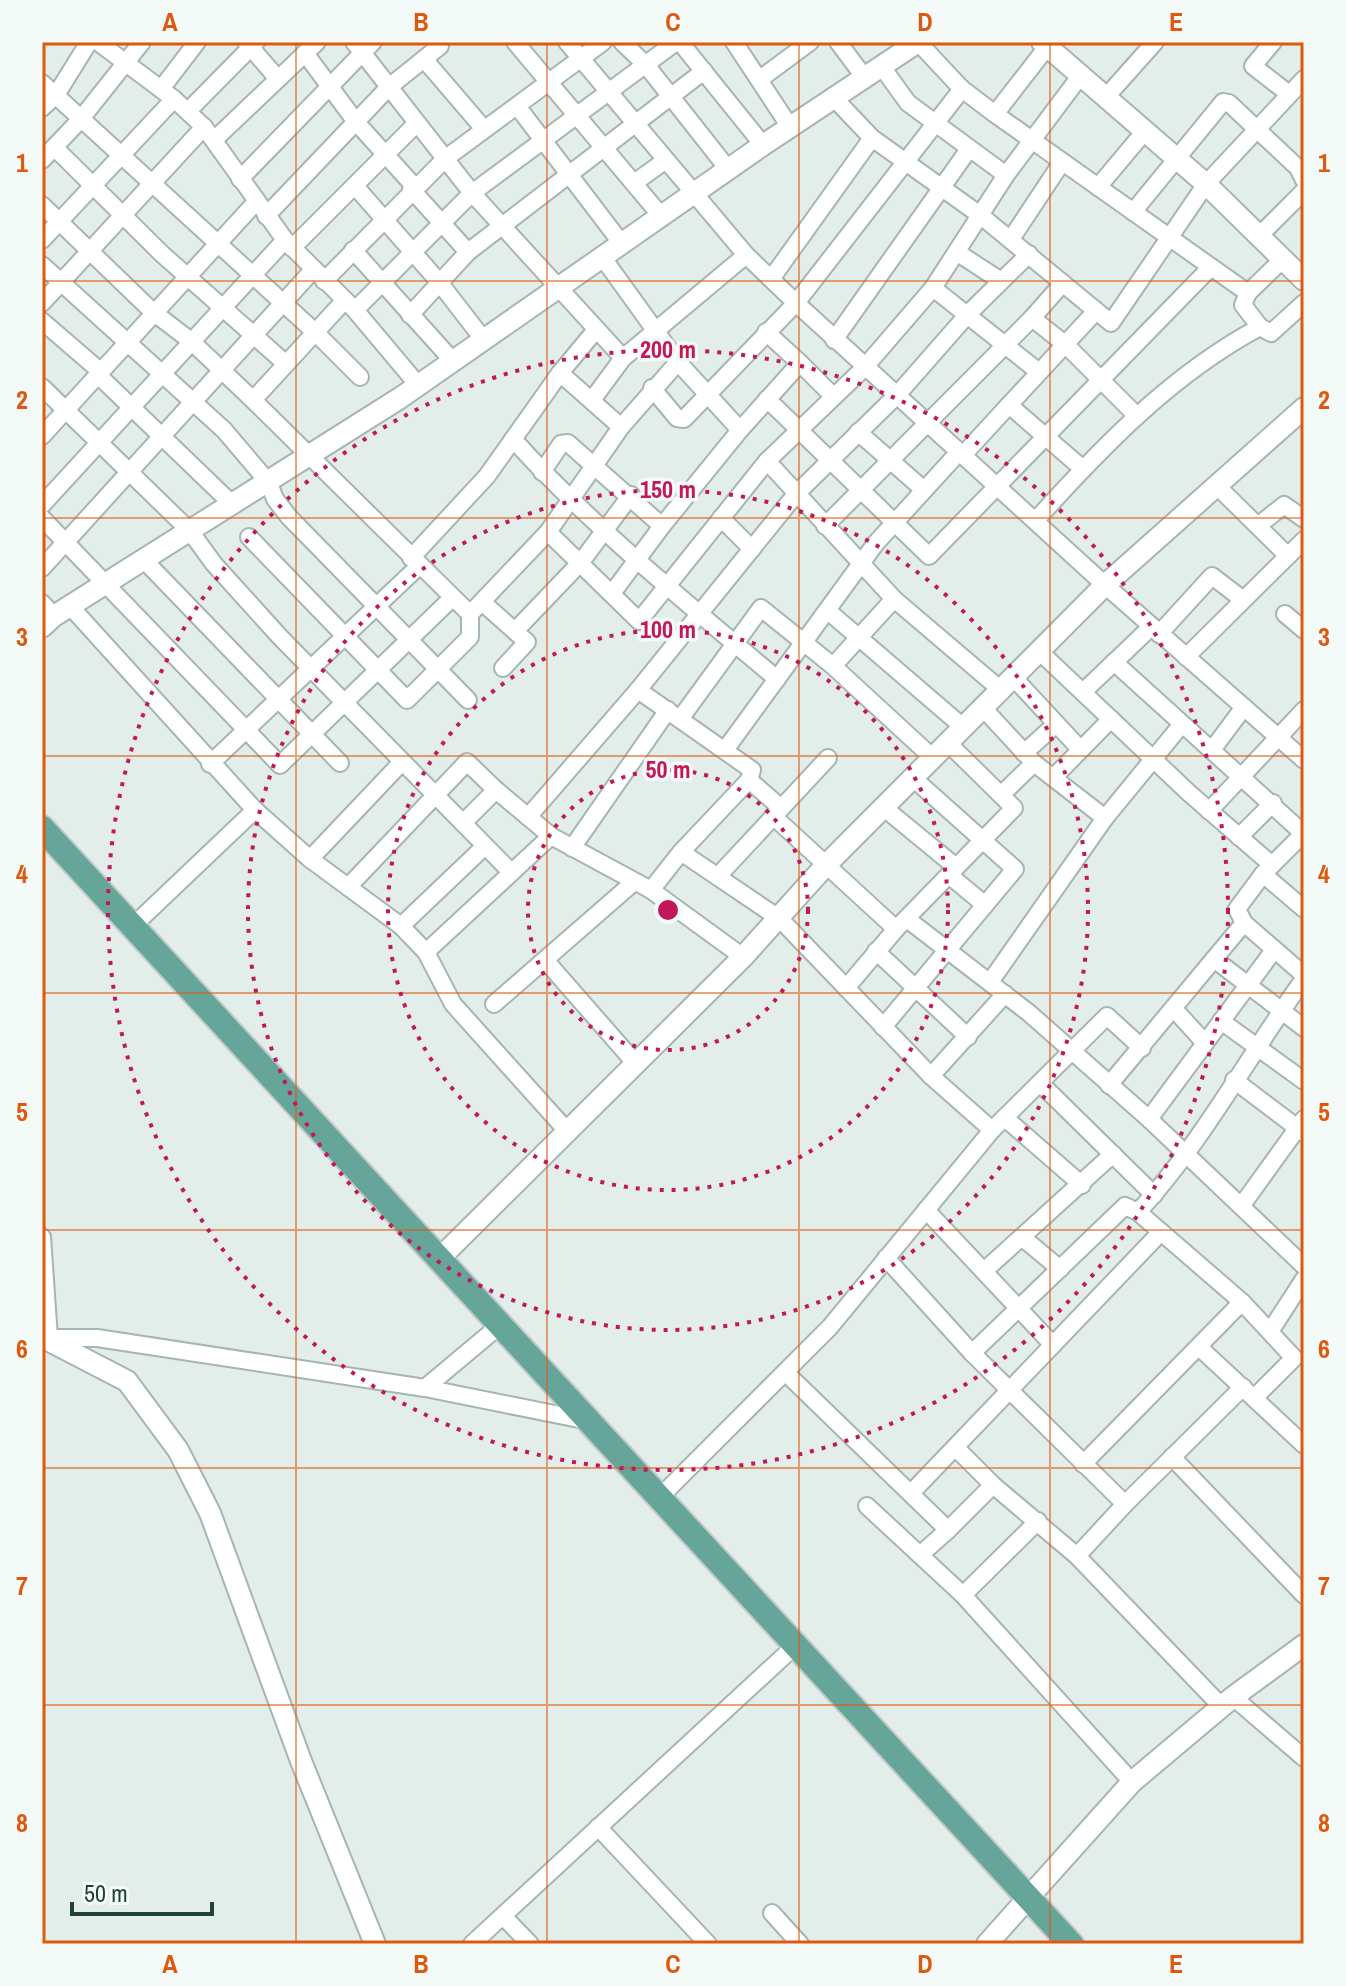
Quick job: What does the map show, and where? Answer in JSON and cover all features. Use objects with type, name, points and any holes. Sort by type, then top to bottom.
[{"type":"main road","points":[[42,828],[441,1257],[499,1326],[797,1644],[1071,1944]]},
{"type":"street","points":[[42,108],[56,95],[89,42]]},
{"type":"street","points":[[98,42],[188,111],[209,134],[289,244],[350,305],[418,385]]},
{"type":"street","points":[[42,160],[80,120],[142,42]]},
{"type":"street","points":[[515,42],[662,217]]},
{"type":"street","points":[[567,42],[746,255],[864,368],[1304,760]]},
{"type":"street","points":[[42,568],[132,473],[282,304],[353,250],[412,188],[446,158],[603,42]]},
{"type":"street","points":[[622,42],[646,65],[728,169]]},
{"type":"street","points":[[253,400],[315,332],[382,282],[472,193],[540,140],[678,42],[763,145]]},
{"type":"street","points":[[760,79],[810,42]]},
{"type":"street","points":[[838,42],[936,124],[1006,175]]},
{"type":"street","points":[[1106,97],[1155,42]]},
{"type":"street","points":[[1273,42],[1253,66],[1289,94]]},
{"type":"street","points":[[42,240],[119,155],[167,94],[194,43]]},
{"type":"street","points":[[266,216],[389,87],[440,43]]},
{"type":"street","points":[[737,43],[790,127]]},
{"type":"street","points":[[188,111],[251,44],[278,79]]},
{"type":"street","points":[[240,179],[363,45],[416,124],[472,193],[595,331],[623,358]]},
{"type":"street","points":[[568,1132],[453,1004],[426,952],[401,926],[310,859],[255,810],[52,613],[109,584],[418,385],[728,169],[874,72],[907,45],[1032,141],[1167,239],[1248,293]]},
{"type":"street","points":[[995,114],[1044,45],[1206,184],[1304,280]]},
{"type":"street","points":[[42,303],[151,185],[278,79],[311,47],[330,84],[356,122],[468,252]]},
{"type":"street","points":[[424,59],[484,129]]},
{"type":"street","points":[[410,315],[468,252],[704,71]]},
{"type":"street","points":[[548,532],[613,592],[639,621],[767,461],[864,368],[933,288],[1006,175],[1081,75]]},
{"type":"street","points":[[835,99],[872,138],[1011,239],[1108,322],[1114,321],[1206,184],[1304,79]]},
{"type":"street","points":[[42,83],[315,332],[360,377]]},
{"type":"street","points":[[652,388],[680,420],[706,396],[796,303],[962,89]]},
{"type":"street","points":[[1133,212],[1223,102],[1302,170]]},
{"type":"street","points":[[517,106],[622,244]]},
{"type":"street","points":[[42,505],[251,275],[355,186],[416,124]]},
{"type":"street","points":[[1098,187],[1145,131]]},
{"type":"street","points":[[771,279],[872,138]]},
{"type":"street","points":[[55,148],[121,214],[285,363]]},
{"type":"street","points":[[834,340],[969,149]]},
{"type":"street","points":[[634,183],[666,160]]},
{"type":"street","points":[[1011,239],[1062,162]]},
{"type":"street","points":[[355,186],[439,282],[483,339]]},
{"type":"street","points":[[1258,237],[1304,191]]},
{"type":"street","points":[[42,436],[126,340],[256,202]]},
{"type":"street","points":[[42,205],[153,312],[223,371],[452,598],[476,608],[515,631],[527,642],[503,668]]},
{"type":"street","points":[[353,250],[452,360]]},
{"type":"street","points":[[958,253],[1001,281]]},
{"type":"street","points":[[528,817],[638,690],[796,494],[897,395],[969,313],[1029,254]]},
{"type":"street","points":[[592,400],[623,358],[746,255]]},
{"type":"street","points":[[603,258],[678,362],[740,430]]},
{"type":"street","points":[[1282,260],[1248,293],[1243,305],[1267,333],[1276,331],[1304,303]]},
{"type":"street","points":[[42,265],[241,448],[269,483],[275,499],[289,517],[468,700]]},
{"type":"street","points":[[767,399],[800,427],[859,492],[924,554],[932,555],[996,485],[1211,267]]},
{"type":"street","points":[[825,526],[1006,346],[1063,283]]},
{"type":"street","points":[[933,288],[969,313],[1039,372]]},
{"type":"street","points":[[725,750],[893,524],[1096,311]]},
{"type":"street","points":[[1032,318],[1066,345],[1137,416]]},
{"type":"street","points":[[42,321],[99,373],[161,439],[232,504]]},
{"type":"street","points":[[1036,520],[1137,416],[1210,355],[1260,327]]},
{"type":"street","points":[[210,764],[376,606],[487,476],[560,373],[595,331]]},
{"type":"street","points":[[766,332],[833,396]]},
{"type":"street","points":[[249,537],[407,700],[470,637],[476,608],[548,532],[621,427],[652,388],[678,362]]},
{"type":"street","points":[[613,592],[740,430],[800,363]]},
{"type":"street","points":[[560,373],[621,427]]},
{"type":"street","points":[[42,387],[190,531],[214,564],[310,668],[511,872]]},
{"type":"street","points":[[1009,405],[1083,469]]},
{"type":"street","points":[[441,1257],[743,957],[826,865],[1105,585],[1304,408]]},
{"type":"street","points":[[858,432],[924,490]]},
{"type":"street","points":[[513,439],[542,472],[606,528],[667,589],[777,679]]},
{"type":"street","points":[[542,472],[564,442],[595,464],[662,526]]},
{"type":"street","points":[[767,461],[894,599],[1007,684],[1079,748]]},
{"type":"street","points":[[1216,485],[1288,556]]},
{"type":"street","points":[[515,631],[581,562],[631,495]]},
{"type":"street","points":[[1259,525],[1284,505],[1304,519]]},
{"type":"street","points":[[42,518],[109,584],[280,765],[452,598]]},
{"type":"street","points":[[721,518],[752,549]]},
{"type":"street","points":[[1186,657],[1304,540]]},
{"type":"street","points":[[145,561],[340,763]]},
{"type":"street","points":[[1084,691],[1212,576],[1242,599]]},
{"type":"street","points":[[833,666],[894,599]]},
{"type":"street","points":[[572,848],[674,714],[761,608],[833,666],[933,758]]},
{"type":"street","points":[[828,611],[963,727]]},
{"type":"street","points":[[1285,614],[1304,630]]},
{"type":"street","points":[[1039,651],[1239,837],[1304,909]]},
{"type":"street","points":[[1114,662],[1304,833],[1267,870],[1239,905],[1237,915],[1304,977],[1234,1080],[1188,1155],[1138,1212]]},
{"type":"street","points":[[638,690],[752,770],[749,780],[681,852],[651,890]]},
{"type":"street","points":[[1212,750],[1244,707]]},
{"type":"street","points":[[983,708],[1029,758],[1105,818]]},
{"type":"street","points":[[1209,811],[1304,710]]},
{"type":"street","points":[[1054,777],[1079,748],[1111,719]]},
{"type":"street","points":[[990,982],[1105,818],[1182,724]]},
{"type":"street","points":[[1001,795],[1055,725]]},
{"type":"street","points":[[846,988],[901,924],[1014,808],[948,743]]},
{"type":"street","points":[[718,876],[828,758]]},
{"type":"street","points":[[348,887],[433,794],[467,762],[551,836],[651,890],[743,957]]},
{"type":"street","points":[[310,859],[401,763]]},
{"type":"street","points":[[883,1027],[1015,869],[913,778]]},
{"type":"street","points":[[749,780],[826,865],[901,924],[948,951],[1005,994],[1149,1119],[1304,1266]]},
{"type":"street","points":[[463,823],[496,790]]},
{"type":"street","points":[[1239,837],[1273,803]]},
{"type":"street","points":[[883,807],[985,905]]},
{"type":"street","points":[[134,925],[255,810]]},
{"type":"street","points":[[426,952],[551,836]]},
{"type":"street","points":[[401,926],[485,846]]},
{"type":"street","points":[[681,852],[780,919],[931,1076],[992,1130]]},
{"type":"street","points":[[494,1004],[634,882]]},
{"type":"street","points":[[1109,1085],[1244,923]]},
{"type":"street","points":[[1149,1119],[1274,950]]},
{"type":"street","points":[[876,951],[968,1037]]},
{"type":"street","points":[[1214,959],[1304,1028]]},
{"type":"street","points":[[546,961],[636,1064]]},
{"type":"street","points":[[931,1076],[1005,994]]},
{"type":"street","points":[[1174,1009],[1205,1043]]},
{"type":"street","points":[[660,1497],[830,1327],[992,1130],[1107,1016],[1142,1048]]},
{"type":"street","points":[[1221,1021],[1304,1081]]},
{"type":"street","points":[[1234,1080],[1302,1127],[1242,1205]]},
{"type":"street","points":[[1040,1083],[1154,1195]]},
{"type":"street","points":[[1005,1118],[1082,1185]]},
{"type":"street","points":[[984,1271],[1113,1154]]},
{"type":"street","points":[[972,1353],[1125,1206],[1138,1212],[1242,1302],[1294,1358],[1172,1457],[1077,1556]]},
{"type":"street","points":[[926,1210],[1053,1345]]},
{"type":"street","points":[[912,1492],[1161,1232]]},
{"type":"street","points":[[42,1237],[45,1337]]},
{"type":"street","points":[[1023,1238],[1060,1269]]},
{"type":"street","points":[[886,1258],[972,1353],[1125,1504]]},
{"type":"street","points":[[1271,1330],[1304,1279]]},
{"type":"street","points":[[1083,1464],[1242,1302]]},
{"type":"street","points":[[425,1388],[499,1326]]},
{"type":"street","points":[[45,1337],[97,1338],[425,1388],[589,1421]]},
{"type":"street","points":[[45,1337],[127,1381],[178,1450],[210,1513],[301,1761],[375,1944]]},
{"type":"street","points":[[1200,1348],[1304,1445]]},
{"type":"street","points":[[786,1373],[948,1530]]},
{"type":"street","points":[[956,1448],[993,1485],[1077,1556],[1227,1701],[1304,1758]]},
{"type":"street","points":[[1172,1457],[1304,1595]]},
{"type":"street","points":[[921,1554],[993,1485]]},
{"type":"street","points":[[867,1506],[963,1595],[1132,1782]]},
{"type":"street","points":[[963,1595],[1038,1521]]},
{"type":"street","points":[[472,1944],[797,1644]]},
{"type":"street","points":[[987,1944],[1132,1782],[1227,1701],[1304,1645]]},
{"type":"street","points":[[598,1827],[708,1944]]},
{"type":"street","points":[[772,1913],[800,1944]]},
{"type":"street","points":[[503,1916],[530,1944]]}]
